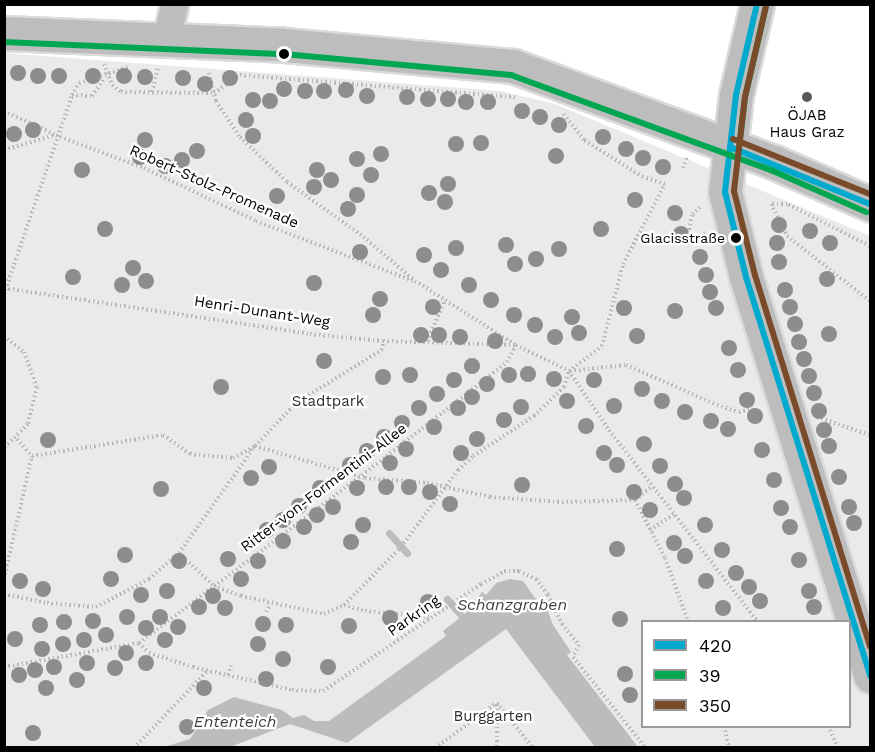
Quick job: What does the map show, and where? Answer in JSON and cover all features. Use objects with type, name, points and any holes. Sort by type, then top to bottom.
[{"type":"main road","points":[[757,4],[736,95],[725,192],[744,267],[870,676]]},
{"type":"main road","points":[[4,33],[162,54],[285,45],[513,66],[730,147],[870,204]]},
{"type":"street","points":[[162,54],[174,4]]},
{"type":"path","points":[[152,92],[162,54]]},
{"type":"path","points":[[105,65],[109,76],[121,92],[214,93],[240,75],[523,98]]},
{"type":"path","points":[[4,294],[56,135],[72,95],[79,83],[104,78],[133,66]]},
{"type":"path","points":[[209,73],[214,93],[240,137],[287,182],[360,234],[415,281],[516,345],[569,371],[652,486],[757,620]]},
{"type":"path","points":[[72,95],[92,96],[104,78]]},
{"type":"path","points":[[179,553],[214,586],[271,604],[324,614],[344,605],[401,547],[473,456],[534,416],[564,387],[569,371],[602,346],[623,264],[665,184],[643,177],[584,140],[563,113],[553,109]]},
{"type":"path","name":"Robert-Stolz-Promenade","points":[[4,111],[56,135],[144,168],[256,221],[415,281]]},
{"type":"path","points":[[4,150],[56,135]]},
{"type":"path","points":[[870,246],[786,204],[771,204],[787,236],[870,301]]},
{"type":"path","points":[[700,206],[692,215],[687,240],[708,233]]},
{"type":"path","name":"Henri-Dunant-Weg","points":[[5,288],[383,341],[516,345]]},
{"type":"path","points":[[427,341],[445,300]]},
{"type":"path","points":[[4,336],[24,352],[37,387],[28,424],[17,439],[4,448]]},
{"type":"path","points":[[4,594],[47,603],[96,607],[149,579],[179,553],[255,446],[297,402],[382,350],[383,341]]},
{"type":"path","name":"Ritter-von-Formentini-Allee","points":[[139,643],[507,362],[516,345]]},
{"type":"path","points":[[569,371],[626,365],[717,405],[739,412],[753,409]]},
{"type":"path","points":[[824,419],[870,435]]},
{"type":"path","points":[[32,456],[149,435],[163,435],[190,454],[233,458],[255,446],[359,477],[446,488],[490,497],[562,502],[635,500],[652,486]]},
{"type":"path","points":[[17,439],[32,456]]},
{"type":"path","points":[[4,579],[32,456]]},
{"type":"path","points":[[635,500],[688,620]]},
{"type":"path","points":[[650,530],[674,514]]},
{"type":"path","name":"Parkring","points":[[208,670],[292,690],[323,691],[504,572],[519,572],[536,579],[579,645],[573,657],[646,747]]},
{"type":"path","points":[[198,599],[206,609]]},
{"type":"path","points":[[266,612],[271,604]]},
{"type":"path","points":[[344,605],[365,611],[434,617]]},
{"type":"path","points":[[4,667],[139,643],[149,653],[208,670],[134,747]]},
{"type":"path","points":[[228,675],[231,665]]},
{"type":"path","points":[[435,747],[497,703]]},
{"type":"path","points":[[497,703],[497,747]]},
{"type":"path","points":[[497,703],[532,747]]},
{"type":"path","points":[[724,728],[729,747]]},
{"type":"path","points":[[829,728],[838,747]]},
{"type":"green space","name":"Stadtpark","points":[[4,53],[501,91],[555,104],[870,236],[870,747],[5,747]]},
{"type":"water","name":"Schanzgraben","points":[[510,579],[523,581],[538,602],[544,601],[553,625],[571,652],[567,655],[638,747],[595,747],[506,629],[347,743],[290,724],[230,747],[164,747],[190,739],[208,710],[234,697],[282,710],[293,718],[304,715],[314,721],[329,721],[446,636],[443,631],[466,613],[482,592],[486,595],[496,583]]},
{"type":"waterway","points":[[389,533],[407,553]]},
{"type":"waterway","points":[[447,599],[462,616]]},
{"type":"transit line","name":"420","points":[[757,4],[736,95],[725,192],[746,277],[870,676]]},
{"type":"transit line","name":"39","points":[[739,148],[745,97],[766,6]]},
{"type":"transit line","name":"350","points":[[766,6],[745,97],[734,191],[755,275],[870,647]]},
{"type":"transit line","name":"39","points":[[4,42],[284,54],[511,75],[773,171],[866,212]]},
{"type":"transit line","name":"350","points":[[733,139],[870,194]]},
{"type":"transit line","name":"420","points":[[730,147],[870,204]]},
{"type":"place","name":"ÖJAB Haus Graz","points":[[807,97]]},
{"type":"place","name":"Glacisstraße","points":[[736,238]]},
{"type":"park label","name":"Burggarten","points":[[493,717]]},
{"type":"water label","name":"Ententeich","points":[[235,722]]}]
